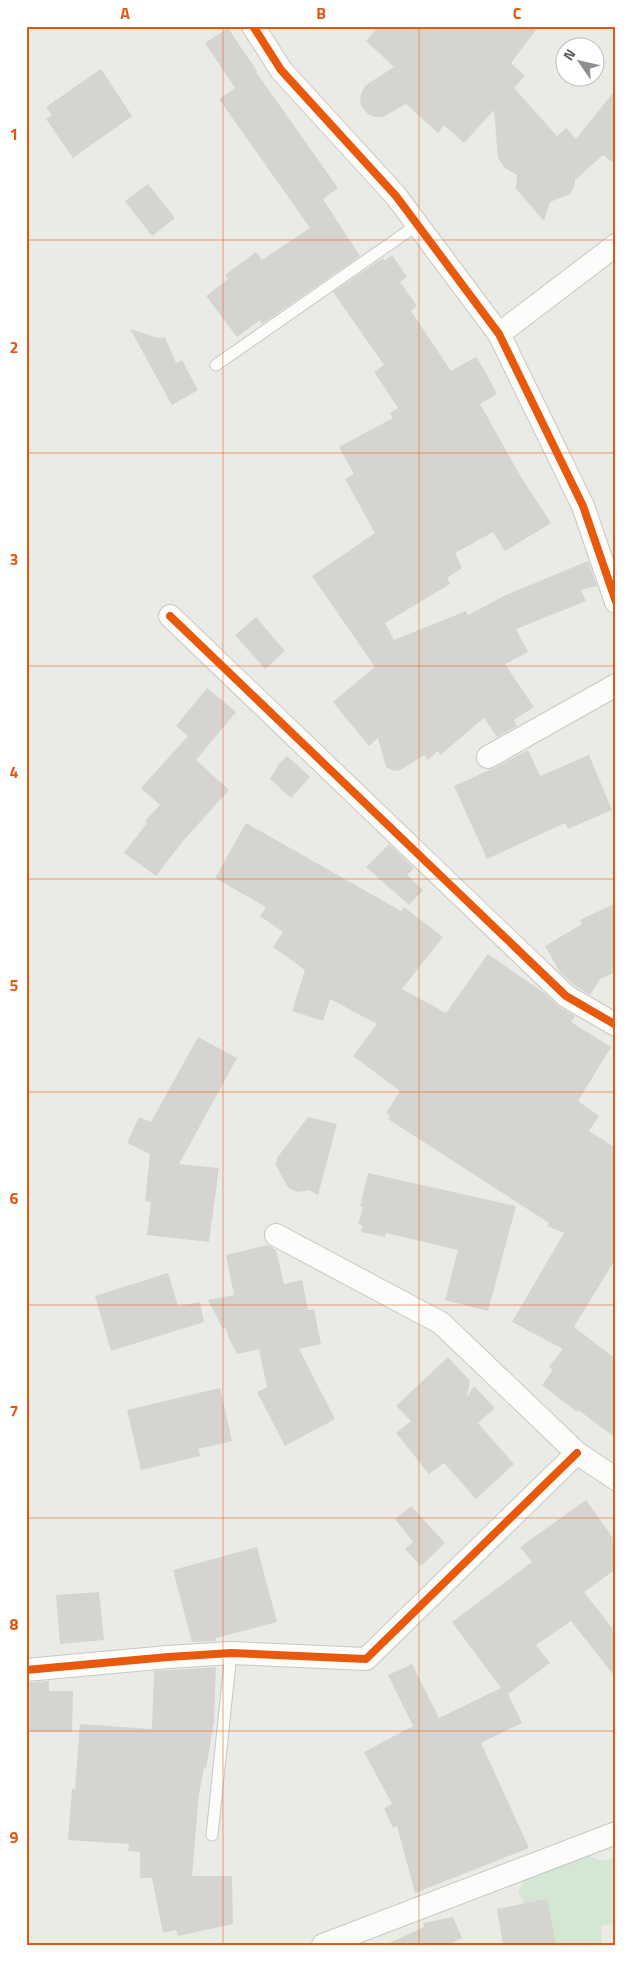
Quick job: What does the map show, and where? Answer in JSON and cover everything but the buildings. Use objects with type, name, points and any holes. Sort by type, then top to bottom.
[{"type":"street","points":[[253,26],[282,70],[396,196],[499,334],[583,506],[616,602]]},
{"type":"street","points":[[499,334],[616,245]]},
{"type":"street","points":[[170,616],[566,996],[616,1025]]},
{"type":"street","points":[[488,757],[616,685]]},
{"type":"street","points":[[276,1235],[441,1323],[577,1452],[616,1479]]},
{"type":"street","points":[[26,1670],[231,1653],[366,1659],[577,1452]]},
{"type":"street","points":[[323,1945],[616,1833]]},
{"type":"lane","points":[[216,365],[417,225]]},
{"type":"lane","points":[[212,1834],[231,1653]]},
{"type":"green space","points":[[567,1845],[601,1861],[616,1858],[616,1924],[601,1925],[602,1945],[541,1945],[518,1891],[542,1854]]},
{"type":"cycle path","points":[[253,26],[281,70],[396,196],[499,334],[583,506],[616,602]]},
{"type":"cycle path","points":[[170,616],[566,996],[616,1025]]},
{"type":"cycle path","points":[[26,1670],[231,1653],[366,1659],[577,1453]]}]
